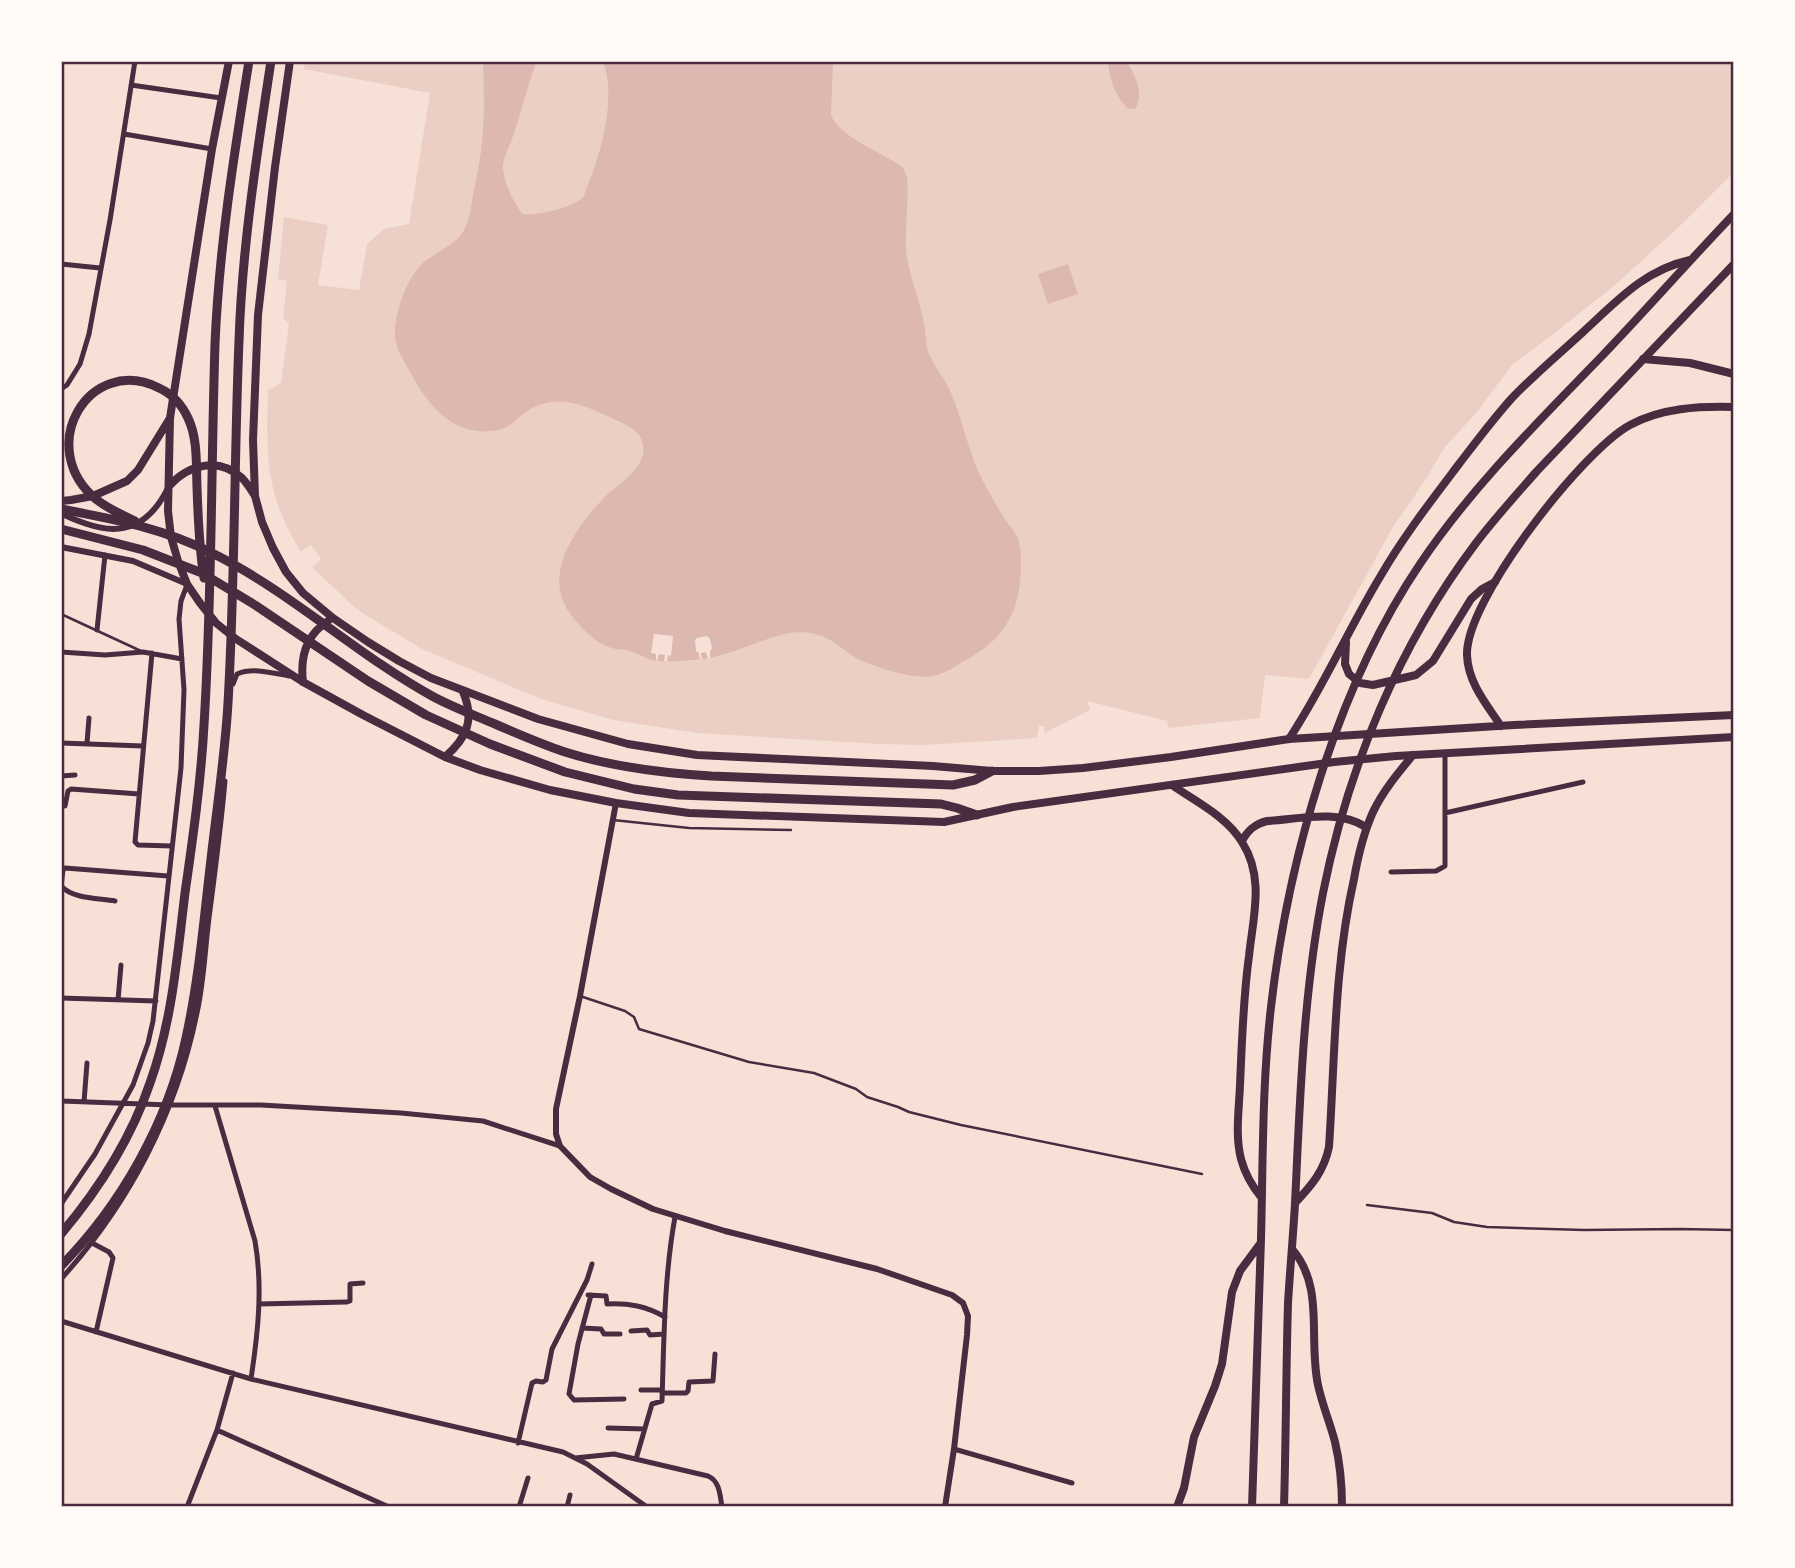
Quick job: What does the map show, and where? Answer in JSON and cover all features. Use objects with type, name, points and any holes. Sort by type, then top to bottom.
[{"type":"highway","points":[[61,1234],[103,1178],[129,1133],[150,1085],[166,1031],[204,729],[216,342],[222,243],[249,61]]},
{"type":"highway","points":[[61,1266],[99,1222],[140,1158],[172,1088],[188,1031],[203,933],[228,708],[239,341],[246,240],[271,61]]},
{"type":"highway","points":[[209,597],[203,577],[201,555],[196,448],[183,408],[174,398],[153,384],[128,380],[103,387],[93,394],[77,413],[69,437],[70,461],[75,472],[81,483],[99,501],[153,529],[212,552],[267,584],[379,663],[434,697],[532,740],[603,762],[675,774],[953,785],[975,780],[992,771]]},
{"type":"highway","points":[[61,511],[153,529]]},
{"type":"highway","points":[[61,530],[143,550],[202,573],[255,604],[368,681],[426,715],[490,744],[565,772],[634,789],[678,795],[940,804],[977,815]]},
{"type":"main road","points":[[229,61],[212,149],[170,418],[168,511],[171,537],[178,561],[187,585],[216,623],[236,639],[299,679],[445,757],[550,790],[689,813],[944,822],[1013,807],[1293,767],[1413,755],[1734,737]]},
{"type":"main road","points":[[290,61],[258,314],[253,440],[255,496],[269,539],[286,572],[303,593],[333,618],[399,662],[430,678],[538,719],[628,744],[697,755],[992,771],[1083,768],[1289,739],[1514,724],[1734,715]]},
{"type":"main road","points":[[1252,1507],[1265,1080],[1270,1021],[1288,904],[1304,835],[1336,734],[1364,666],[1398,599],[1439,536],[1511,450],[1734,214]]},
{"type":"main road","points":[[1289,739],[1384,569],[1412,527],[1512,398],[1643,279],[1666,267],[1690,260]]},
{"type":"main road","points":[[1284,1507],[1289,1303],[1306,1023],[1323,894],[1350,789],[1382,704],[1402,662],[1424,620],[1476,543],[1521,489],[1734,264]]},
{"type":"main road","points":[[1643,359],[1690,363],[1734,374]]},
{"type":"main road","points":[[1501,726],[1470,674],[1467,655],[1469,636],[1475,616],[1521,542],[1557,495],[1597,450],[1618,432],[1643,419],[1673,410],[1734,407]]},
{"type":"main road","points":[[61,501],[93,496],[127,481],[138,470],[170,418]]},
{"type":"main road","points":[[169,486],[187,470],[211,465],[234,472],[255,496]]},
{"type":"main road","points":[[1347,636],[1345,664],[1349,674],[1360,683],[1373,685],[1416,675],[1433,662],[1471,598],[1495,582]]},
{"type":"main road","points":[[299,679],[307,643],[323,624],[333,618]]},
{"type":"main road","points":[[445,757],[457,747],[469,720],[469,705],[463,692]]},
{"type":"main road","points":[[1295,1203],[1318,1177],[1329,1147],[1341,950],[1361,844],[1379,800],[1413,755]]},
{"type":"main road","points":[[1172,785],[1227,824],[1247,851],[1255,873],[1257,896],[1245,992],[1238,1147],[1244,1170],[1262,1198]]},
{"type":"main road","points":[[1241,841],[1250,829],[1267,821],[1337,817],[1351,819],[1366,827]]},
{"type":"main road","points":[[1177,1507],[1184,1488],[1194,1437],[1222,1364],[1232,1292],[1240,1271],[1260,1244]]},
{"type":"main road","points":[[1292,1249],[1304,1264],[1311,1283],[1318,1384],[1336,1445],[1342,1507]]},
{"type":"street","points":[[61,389],[73,376],[85,352],[110,220],[135,61]]},
{"type":"street","points":[[131,85],[221,98]]},
{"type":"street","points":[[124,134],[212,149]]},
{"type":"street","points":[[61,264],[100,268]]},
{"type":"street","points":[[61,511],[78,522],[117,530],[143,520],[154,510],[169,486]]},
{"type":"street","points":[[61,547],[132,561],[187,585],[181,601],[179,619],[184,690],[182,738],[156,1001],[148,1043],[123,1104],[82,1175],[61,1204]]},
{"type":"street","points":[[97,629],[105,555]]},
{"type":"street","points":[[61,652],[105,656],[143,652],[182,659]]},
{"type":"street","points":[[152,653],[135,842],[138,845],[172,846]]},
{"type":"street","points":[[61,1279],[109,1220],[139,1171],[170,1105],[190,1047],[202,986],[222,813],[233,680],[242,671],[299,679]]},
{"type":"street","points":[[87,743],[89,718]]},
{"type":"street","points":[[61,743],[143,746]]},
{"type":"street","points":[[1391,872],[1443,869],[1446,862],[1445,754]]},
{"type":"street","points":[[61,776],[75,775]]},
{"type":"street","points":[[1445,813],[1583,782]]},
{"type":"street","points":[[61,806],[66,804],[68,791],[71,789],[139,794]]},
{"type":"street","points":[[616,803],[556,1109],[556,1134],[560,1146],[590,1177],[653,1209],[725,1231],[877,1269],[953,1295],[963,1303],[968,1316],[967,1335],[945,1507]]},
{"type":"street","points":[[115,901],[74,895],[64,890],[61,886],[63,870],[168,876]]},
{"type":"street","points":[[118,1000],[121,965]]},
{"type":"street","points":[[61,998],[156,1001]]},
{"type":"street","points":[[84,1102],[87,1063]]},
{"type":"street","points":[[61,1101],[261,1105],[401,1113],[483,1121],[560,1146]]},
{"type":"street","points":[[215,1106],[259,1261],[258,1334],[251,1379]]},
{"type":"street","points":[[636,1459],[652,1404],[661,1402],[670,1242],[675,1217]]},
{"type":"street","points":[[92,1243],[109,1252],[113,1258],[96,1332]]},
{"type":"street","points":[[518,1443],[532,1383],[545,1381],[552,1349],[587,1280],[592,1264]]},
{"type":"street","points":[[259,1304],[346,1302],[350,1301],[350,1284],[363,1283]]},
{"type":"street","points":[[580,1294],[605,1296],[607,1304],[637,1305],[652,1309],[665,1317]]},
{"type":"street","points":[[591,1295],[569,1394],[575,1400],[624,1399]]},
{"type":"street","points":[[61,1321],[251,1379],[563,1452],[587,1464],[646,1507]]},
{"type":"street","points":[[582,1328],[601,1329],[604,1334],[620,1334]]},
{"type":"street","points":[[631,1331],[647,1331],[650,1335],[664,1334]]},
{"type":"street","points":[[641,1390],[686,1393],[689,1382],[713,1381],[715,1354]]},
{"type":"street","points":[[187,1507],[217,1430],[233,1373]]},
{"type":"street","points":[[608,1428],[645,1429]]},
{"type":"street","points":[[217,1430],[389,1507]]},
{"type":"street","points":[[954,1449],[1072,1483]]},
{"type":"street","points":[[575,1458],[614,1454],[713,1478],[718,1485],[722,1507]]},
{"type":"street","points":[[519,1507],[528,1478]]},
{"type":"street","points":[[567,1507],[570,1495]]},
{"type":"street","points":[[363,1507],[366,1497]]},
{"type":"lane","points":[[61,614],[143,652]]},
{"type":"lane","points":[[613,820],[689,828],[791,830]]},
{"type":"lane","points":[[580,996],[625,1011],[634,1017],[639,1029],[749,1062],[814,1073],[909,1112],[1202,1174]]},
{"type":"lane","points":[[1367,1205],[1432,1213],[1454,1222],[1487,1227],[1734,1230]]},
{"type":"shaded area","points":[[305,61],[1734,61],[1734,172],[1615,285],[1512,365],[1477,412],[1445,447],[1393,527],[1309,679],[1265,675],[1260,718],[1168,728],[1167,721],[1087,701],[1090,710],[1045,733],[1044,726],[1039,726],[1037,738],[924,745],[697,733],[613,720],[541,699],[422,649],[354,607],[312,567],[321,559],[311,545],[301,552],[280,512],[268,455],[268,390],[281,383],[289,323],[283,318],[287,281],[278,279],[284,217],[328,225],[318,285],[359,290],[367,244],[384,229],[409,224],[430,93],[304,69]]},
{"type":"shaded area","points":[[483,61],[537,61],[503,168],[512,198],[522,214],[528,214],[563,208],[584,195],[600,150],[606,120],[608,89],[603,61],[833,61],[831,115],[835,122],[849,136],[903,168],[907,177],[907,258],[923,318],[929,354],[951,393],[979,474],[1019,542],[1021,565],[1018,596],[1008,622],[991,642],[950,669],[925,677],[873,665],[856,658],[820,635],[807,633],[780,635],[710,658],[655,661],[624,649],[603,645],[577,622],[562,597],[559,583],[566,553],[591,512],[639,464],[643,451],[641,438],[630,427],[602,413],[560,401],[538,405],[510,425],[498,430],[482,431],[455,424],[443,416],[424,395],[398,349],[395,337],[397,315],[411,279],[423,263],[456,240],[468,222],[482,140]]},
{"type":"shaded area","points":[[1108,61],[1126,61],[1129,66],[1139,91],[1135,109],[1127,108],[1116,92]]},
{"type":"shaded area","points":[[1068,264],[1078,294],[1048,304],[1038,274]]},
{"type":"pier","points":[[654,634],[673,636],[671,656],[668,655],[667,661],[664,661],[665,655],[659,654],[657,661],[656,654],[651,653]]},
{"type":"pier","points":[[707,636],[712,648],[710,658],[708,659],[706,652],[701,653],[700,660],[695,641]]}]
